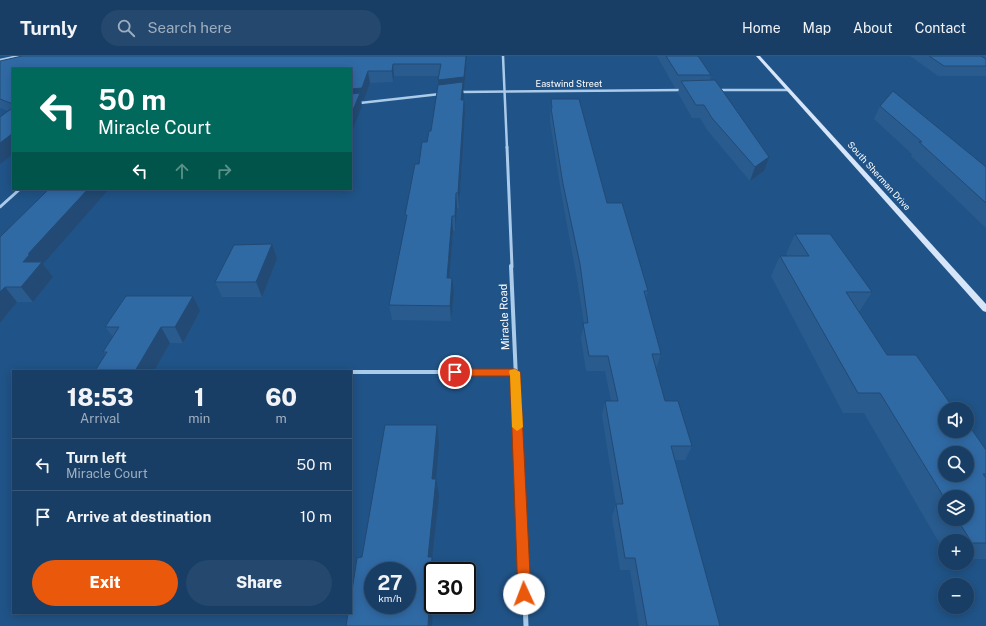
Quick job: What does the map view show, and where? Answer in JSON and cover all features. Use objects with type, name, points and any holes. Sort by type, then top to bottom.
[{"type":"street","points":[[0,60],[17,56]]},
{"type":"street","name":"Miracle Road","points":[[503,56],[526,626]]},
{"type":"street","name":"South Sherman Drive","points":[[758,56],[986,309]]},
{"type":"street","name":"Eastwind Street","points":[[457,92],[688,90]]},
{"type":"street","points":[[711,90],[788,90]]},
{"type":"street","points":[[352,104],[447,93]]},
{"type":"street","points":[[0,207],[19,190]]},
{"type":"street","points":[[352,372],[515,372]]},
{"type":"building","points":[[22,56],[466,56],[464,77],[438,80],[441,64],[393,64],[392,71],[368,71],[362,88],[352,89],[352,68],[12,68],[12,104],[0,99],[0,61]]},
{"type":"building","points":[[666,56],[698,56],[711,75],[678,75]]},
{"type":"building","points":[[929,56],[981,56],[986,59],[986,66],[944,66]]},
{"type":"building","points":[[715,80],[769,157],[755,167],[712,118],[704,105],[696,105],[681,81]]},
{"type":"building","points":[[463,82],[461,100],[464,100],[458,193],[456,193],[455,216],[452,216],[447,278],[452,278],[450,306],[389,305],[407,215],[405,215],[415,164],[419,164],[422,142],[427,142],[429,131],[431,131],[438,85]]},
{"type":"building","points":[[893,91],[986,167],[986,203],[919,142],[922,142],[880,106]]},
{"type":"building","points":[[360,93],[352,113],[352,94]]},
{"type":"building","points":[[551,99],[579,99],[607,203],[622,203],[648,291],[644,291],[661,354],[652,354],[665,401],[678,401],[692,446],[671,446],[720,626],[647,626],[635,558],[625,558],[616,504],[623,504],[605,401],[618,401],[608,356],[589,356],[583,323],[588,323],[580,264],[563,184],[551,108]]},
{"type":"building","points":[[11,109],[12,110],[12,134],[0,143],[0,117]]},
{"type":"building","points":[[48,190],[87,190],[28,254],[30,254],[23,262],[42,262],[21,287],[5,287],[0,292],[0,237]]},
{"type":"building","points":[[795,234],[830,234],[872,292],[846,292],[887,355],[916,355],[949,402],[938,402],[938,438],[974,438],[974,433],[986,450],[986,474],[983,474],[986,478],[986,543],[974,543],[974,534],[966,534],[961,526],[974,526],[974,490],[939,490],[880,393],[858,393],[780,256],[809,256]]},
{"type":"building","points":[[272,244],[256,282],[215,282],[234,245]]},
{"type":"building","points":[[126,296],[193,296],[175,327],[161,327],[136,370],[96,370],[107,352],[103,352],[119,327],[105,327]]},
{"type":"building","points":[[385,425],[437,425],[432,479],[436,479],[428,557],[432,557],[432,562],[424,562],[424,614],[429,614],[428,626],[346,626],[348,614],[352,614],[352,590],[357,558],[362,557]]},
{"type":"slow traffic","points":[[513,372],[515,372],[517,427]]},
{"type":"route","points":[[455,372],[515,372],[524,594]]}]
